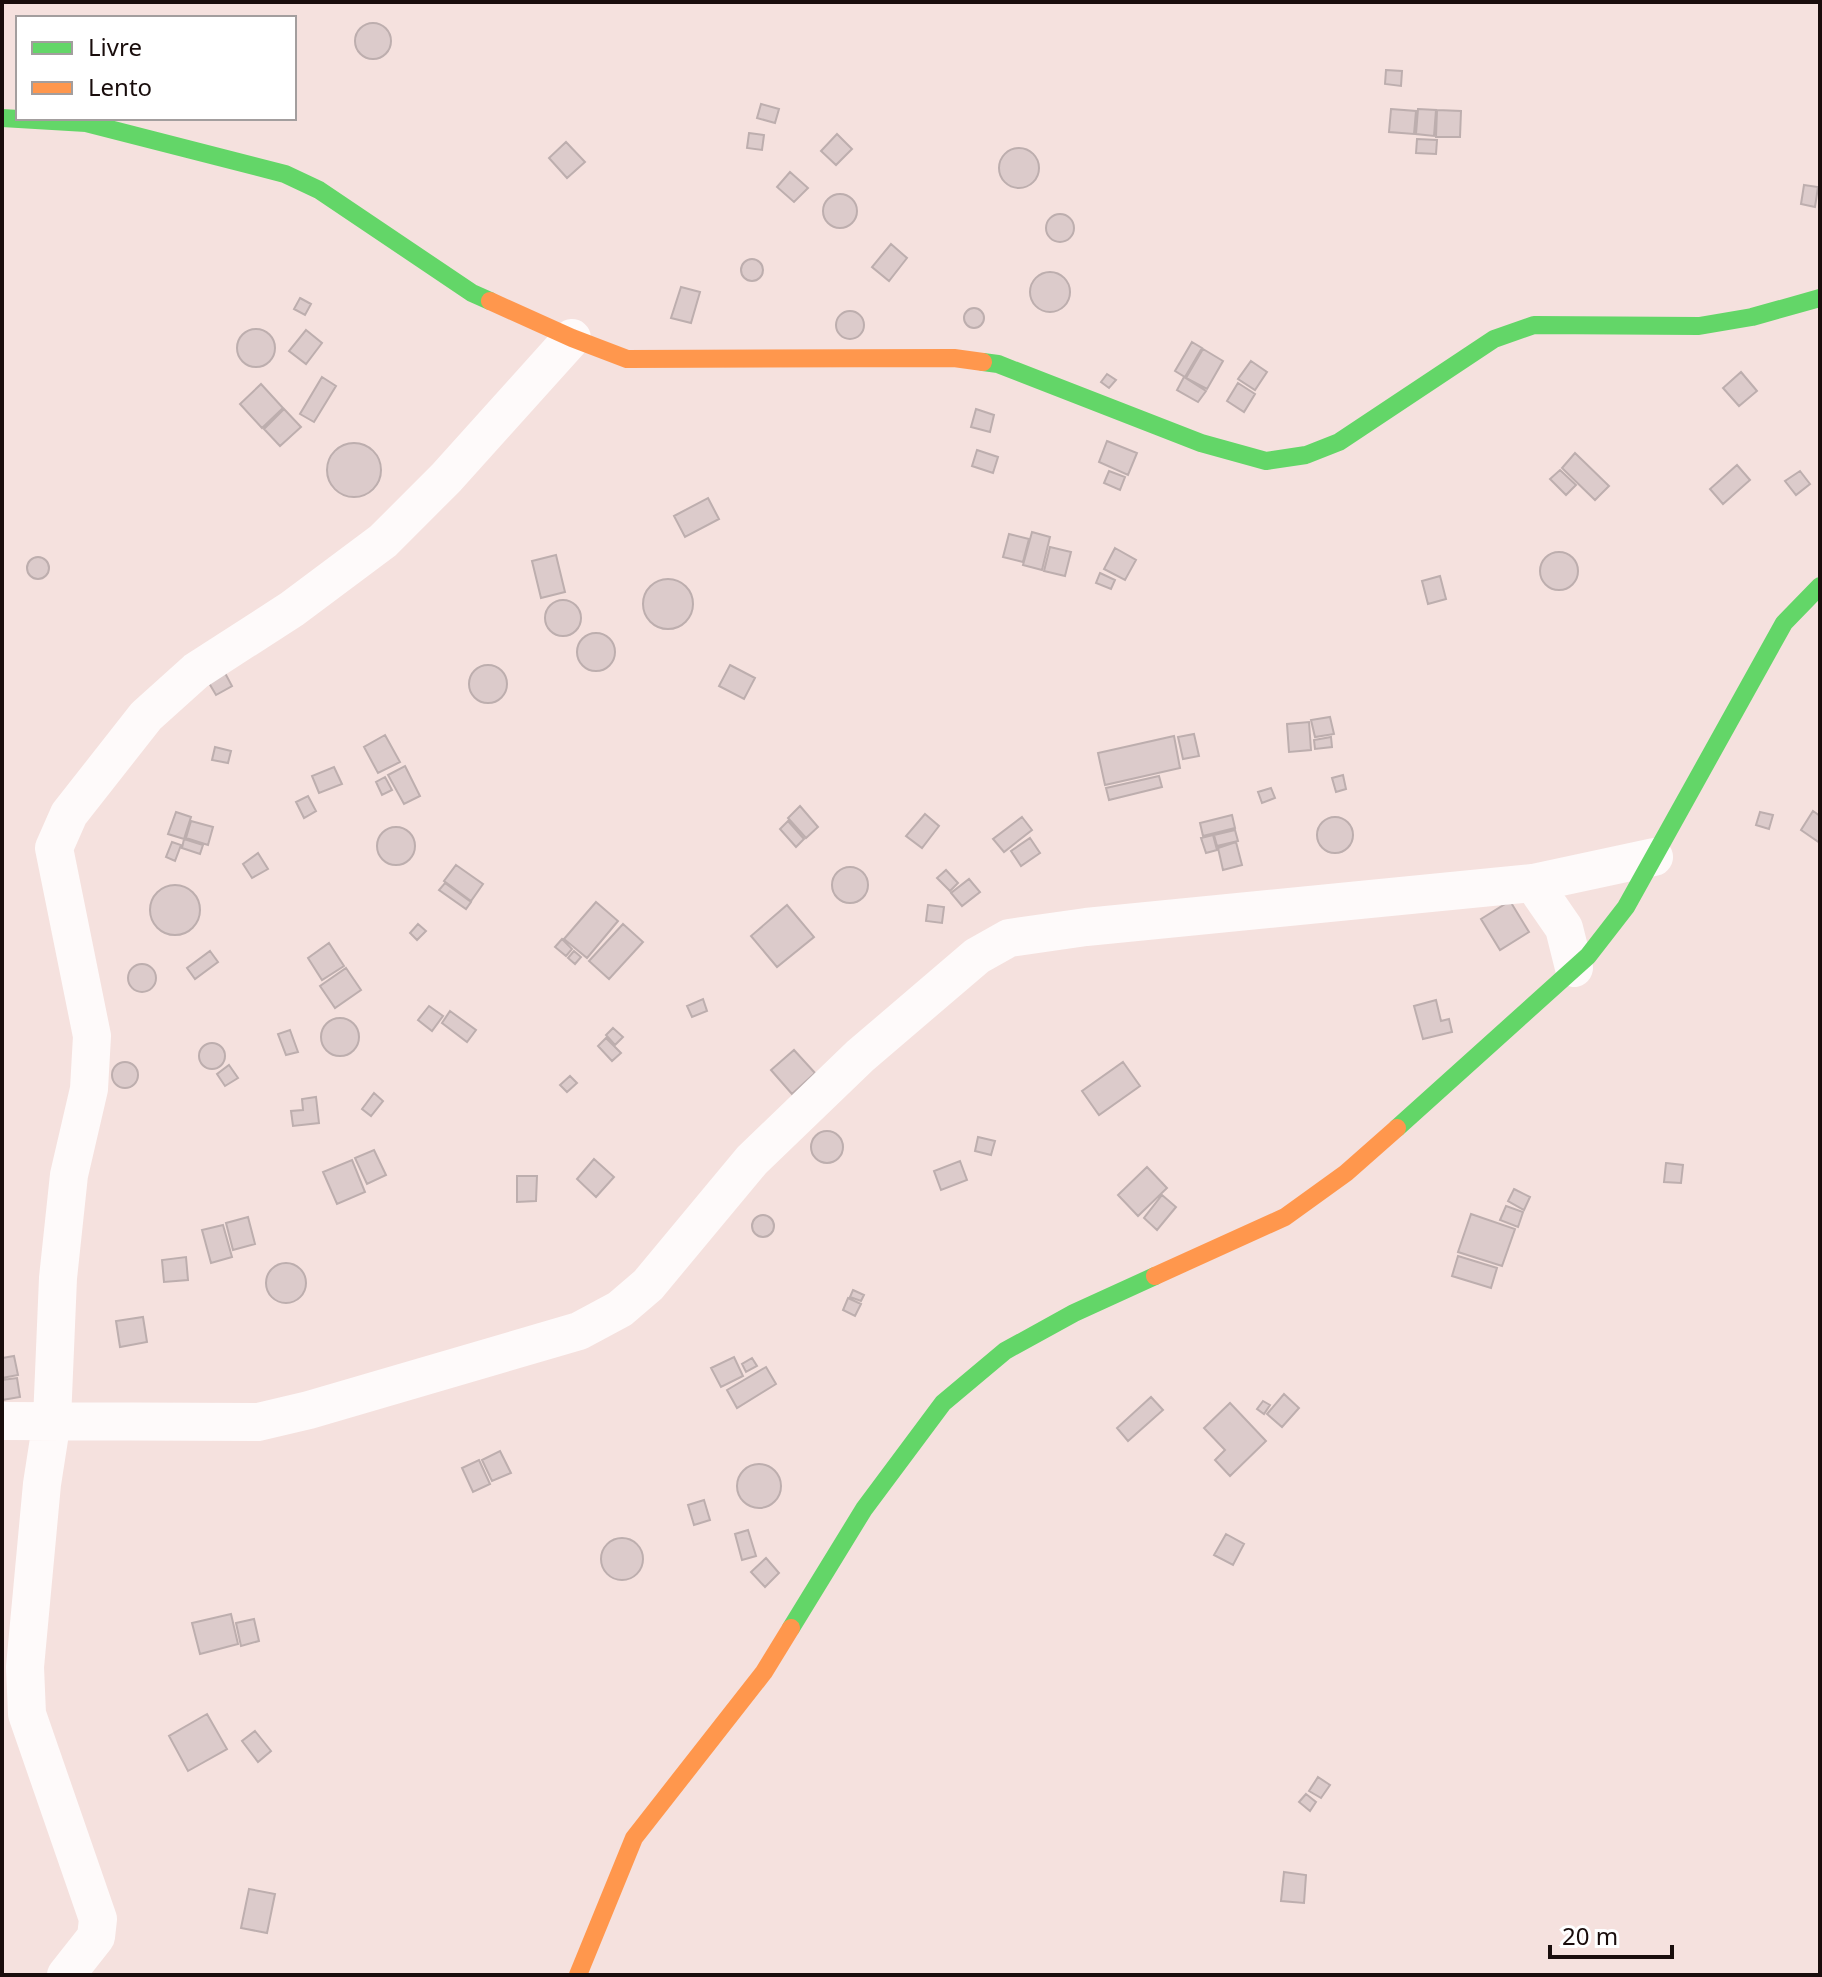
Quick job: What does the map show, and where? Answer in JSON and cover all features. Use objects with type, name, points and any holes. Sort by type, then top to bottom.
[{"type":"street","points":[[36,120],[86,123],[285,174],[319,190],[472,293],[627,359],[954,358],[998,364],[1201,443],[1266,461],[1306,455],[1339,442],[1494,339],[1534,325],[1699,326],[1752,317],[1820,298]]},
{"type":"street","points":[[66,1975],[96,1937],[98,1919],[27,1714],[25,1667],[42,1484],[52,1420],[58,1278],[67,1190],[89,1089],[92,1036],[54,848],[69,814],[146,716],[196,671],[292,609],[383,541],[446,478],[572,338]]},
{"type":"street","points":[[578,1975],[634,1838],[764,1672],[864,1509],[943,1403],[1005,1351],[1060,1320],[1285,1217],[1346,1173],[1588,956],[1626,907],[1784,623],[1820,586]]},
{"type":"street","points":[[2,1421],[258,1422],[579,1331],[620,1309],[648,1285],[752,1160],[860,1056],[977,956],[1009,938],[1086,927],[1533,883],[1654,857]]},
{"type":"street","points":[[1533,883],[1564,928],[1574,968]]},
{"type":"building","points":[[373,23],[386,28],[391,41],[386,54],[373,59],[360,54],[355,41],[360,28]]},
{"type":"building","points":[[1386,70],[1402,71],[1401,86],[1385,84]]},
{"type":"building","points":[[761,104],[779,109],[775,123],[757,118]]},
{"type":"building","points":[[1391,109],[1416,111],[1414,134],[1389,132]]},
{"type":"building","points":[[1418,109],[1436,110],[1434,136],[1416,134]]},
{"type":"building","points":[[1437,110],[1461,111],[1460,137],[1436,137]]},
{"type":"building","points":[[749,133],[764,135],[762,150],[747,148]]},
{"type":"building","points":[[837,134],[852,149],[836,165],[821,151]]},
{"type":"building","points":[[1417,139],[1437,140],[1436,154],[1416,153]]},
{"type":"building","points":[[566,142],[585,162],[567,178],[549,158]]},
{"type":"building","points":[[1019,148],[1033,154],[1039,168],[1033,182],[1019,188],[1005,182],[999,168],[1005,154]]},
{"type":"building","points":[[790,172],[808,188],[794,202],[777,187]]},
{"type":"building","points":[[1804,185],[1818,187],[1815,207],[1801,204]]},
{"type":"building","points":[[840,194],[852,199],[857,211],[852,223],[840,228],[828,223],[823,211],[828,199]]},
{"type":"building","points":[[1060,214],[1070,218],[1074,228],[1070,238],[1060,242],[1050,238],[1046,228],[1050,218]]},
{"type":"building","points":[[891,244],[907,258],[889,281],[872,267]]},
{"type":"building","points":[[752,259],[760,262],[763,270],[760,278],[752,281],[744,278],[741,270],[744,262]]},
{"type":"building","points":[[1050,272],[1064,278],[1070,292],[1064,306],[1050,312],[1036,306],[1030,292],[1036,278]]},
{"type":"building","points":[[681,287],[700,292],[691,323],[671,318]]},
{"type":"building","points":[[300,298],[311,304],[305,315],[294,309]]},
{"type":"building","points":[[970,308],[978,308],[984,318],[978,328],[970,328],[964,322],[964,314]]},
{"type":"building","points":[[850,311],[860,315],[864,325],[860,335],[850,339],[840,335],[836,325],[840,315]]},
{"type":"building","points":[[256,329],[269,335],[275,348],[269,361],[256,367],[243,361],[237,348],[243,335]]},
{"type":"building","points":[[306,330],[322,343],[306,364],[289,351]]},
{"type":"building","points":[[1192,342],[1202,348],[1185,377],[1175,371]]},
{"type":"building","points":[[1203,349],[1223,361],[1207,389],[1186,378]]},
{"type":"building","points":[[1251,361],[1267,372],[1255,390],[1238,379]]},
{"type":"building","points":[[1741,372],[1757,391],[1739,406],[1723,388]]},
{"type":"building","points":[[1107,374],[1116,380],[1109,388],[1101,382]]},
{"type":"building","points":[[322,377],[336,386],[314,422],[300,414]]},
{"type":"building","points":[[1184,377],[1206,391],[1198,402],[1177,390]]},
{"type":"building","points":[[1238,383],[1255,394],[1244,412],[1227,401]]},
{"type":"building","points":[[261,384],[283,408],[262,428],[240,404]]},
{"type":"building","points":[[284,409],[301,427],[280,446],[264,429]]},
{"type":"building","points":[[976,409],[994,415],[990,432],[971,427]]},
{"type":"building","points":[[1107,441],[1137,453],[1128,475],[1099,462]]},
{"type":"building","points":[[354,443],[373,451],[381,470],[373,489],[354,497],[335,489],[327,470],[335,451]]},
{"type":"building","points":[[977,450],[998,457],[993,473],[972,466]]},
{"type":"building","points":[[1575,453],[1609,486],[1595,500],[1562,468]]},
{"type":"building","points":[[1737,465],[1750,480],[1723,504],[1710,489]]},
{"type":"building","points":[[1560,470],[1576,485],[1566,495],[1550,479]]},
{"type":"building","points":[[1109,471],[1125,477],[1120,490],[1104,483]]},
{"type":"building","points":[[1800,471],[1810,484],[1796,495],[1785,481]]},
{"type":"building","points":[[708,498],[719,519],[685,537],[674,516]]},
{"type":"building","points":[[1032,532],[1050,537],[1042,570],[1023,565]]},
{"type":"building","points":[[1009,534],[1029,539],[1023,562],[1003,557]]},
{"type":"building","points":[[1050,547],[1071,552],[1065,576],[1044,571]]},
{"type":"building","points":[[1115,548],[1136,560],[1125,580],[1104,569]]},
{"type":"building","points":[[1559,552],[1572,558],[1578,571],[1572,584],[1559,590],[1546,584],[1540,571],[1546,558]]},
{"type":"building","points":[[556,555],[565,592],[541,598],[532,561]]},
{"type":"building","points":[[38,557],[46,560],[49,568],[46,576],[38,579],[30,576],[27,568],[30,560]]},
{"type":"building","points":[[1100,573],[1115,580],[1111,589],[1096,583]]},
{"type":"building","points":[[1440,576],[1446,599],[1428,604],[1422,581]]},
{"type":"building","points":[[668,579],[686,586],[693,604],[686,622],[668,629],[650,622],[643,604],[650,586]]},
{"type":"building","points":[[563,600],[576,605],[581,618],[576,631],[563,636],[550,631],[545,618],[550,605]]},
{"type":"building","points":[[596,633],[610,638],[615,652],[610,666],[596,671],[582,666],[577,652],[582,638]]},
{"type":"building","points":[[488,665],[501,671],[507,684],[501,697],[488,703],[475,697],[469,684],[475,671]]},
{"type":"building","points":[[730,665],[755,678],[744,699],[719,686]]},
{"type":"building","points":[[225,673],[232,686],[216,695],[209,683]]},
{"type":"building","points":[[1330,717],[1334,734],[1315,737],[1311,720]]},
{"type":"building","points":[[1309,722],[1311,750],[1289,752],[1287,724]]},
{"type":"building","points":[[1194,734],[1199,756],[1183,759],[1178,737]]},
{"type":"building","points":[[385,735],[400,762],[378,773],[364,747]]},
{"type":"building","points":[[1174,736],[1180,768],[1105,785],[1098,753]]},
{"type":"building","points":[[1331,737],[1332,747],[1315,749],[1314,740]]},
{"type":"building","points":[[215,747],[231,751],[228,763],[212,760]]},
{"type":"building","points":[[405,766],[420,796],[404,804],[388,775]]},
{"type":"building","points":[[334,767],[342,784],[319,793],[312,776]]},
{"type":"building","points":[[1343,775],[1346,789],[1336,792],[1332,778]]},
{"type":"building","points":[[1159,776],[1162,787],[1109,800],[1106,788]]},
{"type":"building","points":[[385,777],[392,790],[382,795],[376,782]]},
{"type":"building","points":[[1271,788],[1275,798],[1262,803],[1258,792]]},
{"type":"building","points":[[308,796],[316,811],[304,818],[296,802]]},
{"type":"building","points":[[800,806],[818,827],[806,838],[788,818]]},
{"type":"building","points":[[1813,811],[1820,816],[1820,843],[1801,830]]},
{"type":"building","points":[[176,812],[191,817],[184,839],[168,834]]},
{"type":"building","points":[[1760,812],[1773,815],[1769,829],[1756,825]]},
{"type":"building","points":[[925,814],[939,826],[922,848],[906,836]]},
{"type":"building","points":[[1232,815],[1235,828],[1203,836],[1200,823]]},
{"type":"building","points":[[1022,817],[1032,830],[1004,852],[993,839]]},
{"type":"building","points":[[1335,817],[1348,822],[1353,835],[1348,848],[1335,853],[1322,848],[1317,835],[1322,822]]},
{"type":"building","points":[[191,821],[213,827],[208,845],[186,838]]},
{"type":"building","points":[[788,821],[804,839],[796,847],[780,829]]},
{"type":"building","points":[[396,827],[410,832],[415,846],[410,860],[396,865],[382,860],[377,846],[382,832]]},
{"type":"building","points":[[1235,830],[1238,841],[1217,846],[1214,835]]},
{"type":"building","points":[[1213,835],[1217,850],[1206,853],[1201,838]]},
{"type":"building","points":[[1030,838],[1040,853],[1021,866],[1011,851]]},
{"type":"building","points":[[184,839],[203,845],[200,854],[182,848]]},
{"type":"building","points":[[172,842],[181,845],[175,861],[166,857]]},
{"type":"building","points":[[1236,842],[1242,865],[1223,870],[1218,848]]},
{"type":"building","points":[[258,853],[268,869],[252,878],[243,864]]},
{"type":"building","points":[[456,865],[483,884],[471,901],[444,881]]},
{"type":"building","points":[[850,867],[863,872],[868,885],[863,898],[850,903],[837,898],[832,885],[837,872]]},
{"type":"building","points":[[946,870],[958,883],[950,891],[937,878]]},
{"type":"building","points":[[969,879],[980,892],[962,906],[951,893]]},
{"type":"building","points":[[445,883],[471,902],[466,909],[439,890]]},
{"type":"building","points":[[175,885],[193,892],[200,910],[193,928],[175,935],[157,928],[150,910],[157,892]]},
{"type":"building","points":[[1510,901],[1529,932],[1500,950],[1481,919]]},
{"type":"building","points":[[596,902],[618,921],[587,958],[564,939]]},
{"type":"building","points":[[787,905],[814,937],[777,967],[751,936]]},
{"type":"building","points":[[928,905],[944,907],[942,923],[926,921]]},
{"type":"building","points":[[418,924],[426,931],[417,940],[410,933]]},
{"type":"building","points":[[623,924],[643,942],[609,979],[589,961]]},
{"type":"building","points":[[562,939],[572,949],[566,956],[555,947]]},
{"type":"building","points":[[329,943],[344,966],[322,980],[308,958]]},
{"type":"building","points":[[210,951],[218,962],[195,979],[187,968]]},
{"type":"building","points":[[574,951],[581,957],[575,964],[568,958]]},
{"type":"building","points":[[142,964],[152,968],[156,978],[152,988],[142,992],[132,988],[128,978],[132,968]]},
{"type":"building","points":[[346,968],[361,990],[335,1008],[320,986]]},
{"type":"building","points":[[703,999],[707,1011],[692,1017],[687,1006]]},
{"type":"building","points":[[1436,1000],[1441,1021],[1449,1019],[1452,1032],[1423,1039],[1414,1006]]},
{"type":"building","points":[[429,1006],[443,1016],[432,1031],[418,1020]]},
{"type":"building","points":[[450,1011],[476,1030],[467,1042],[442,1023]]},
{"type":"building","points":[[340,1018],[354,1023],[359,1037],[354,1051],[340,1056],[326,1051],[321,1037],[326,1023]]},
{"type":"building","points":[[613,1028],[623,1037],[615,1045],[606,1035]]},
{"type":"building","points":[[290,1030],[298,1052],[286,1055],[278,1034]]},
{"type":"building","points":[[606,1038],[621,1053],[612,1061],[598,1046]]},
{"type":"building","points":[[212,1043],[221,1047],[225,1056],[221,1065],[212,1069],[203,1065],[199,1056],[203,1047]]},
{"type":"building","points":[[794,1050],[815,1073],[792,1094],[771,1070]]},
{"type":"building","points":[[125,1062],[134,1066],[138,1075],[134,1084],[125,1088],[116,1084],[112,1075],[116,1066]]},
{"type":"building","points":[[1123,1062],[1140,1086],[1099,1115],[1082,1091]]},
{"type":"building","points":[[229,1065],[238,1078],[225,1086],[217,1074]]},
{"type":"building","points":[[570,1076],[577,1083],[567,1092],[560,1085]]},
{"type":"building","points":[[374,1093],[383,1101],[371,1116],[362,1109]]},
{"type":"building","points":[[316,1097],[319,1123],[293,1126],[291,1111],[303,1110],[302,1099]]},
{"type":"building","points":[[827,1131],[839,1135],[843,1147],[839,1159],[827,1163],[815,1159],[811,1147],[815,1135]]},
{"type":"building","points":[[978,1137],[995,1141],[991,1155],[975,1151]]},
{"type":"building","points":[[374,1150],[386,1175],[367,1184],[355,1158]]},
{"type":"building","points":[[594,1159],[614,1177],[596,1197],[577,1179]]},
{"type":"building","points":[[352,1160],[365,1192],[337,1204],[323,1172]]},
{"type":"building","points":[[960,1161],[967,1180],[941,1190],[934,1171]]},
{"type":"building","points":[[1666,1163],[1683,1165],[1681,1183],[1664,1182]]},
{"type":"building","points":[[1147,1167],[1167,1188],[1138,1216],[1118,1195]]},
{"type":"building","points":[[517,1176],[537,1176],[536,1201],[517,1202]]},
{"type":"building","points":[[1514,1189],[1530,1197],[1524,1210],[1508,1201]]},
{"type":"building","points":[[1162,1195],[1176,1207],[1157,1230],[1144,1218]]},
{"type":"building","points":[[1506,1206],[1523,1212],[1518,1227],[1500,1220]]},
{"type":"building","points":[[1471,1214],[1515,1229],[1502,1266],[1458,1252]]},
{"type":"building","points":[[763,1215],[771,1218],[774,1226],[771,1234],[763,1237],[755,1234],[752,1226],[755,1218]]},
{"type":"building","points":[[248,1217],[255,1244],[233,1250],[226,1223]]},
{"type":"building","points":[[223,1225],[232,1257],[211,1263],[202,1230]]},
{"type":"building","points":[[1458,1256],[1497,1268],[1491,1288],[1452,1276]]},
{"type":"building","points":[[186,1257],[188,1280],[164,1282],[162,1260]]},
{"type":"building","points":[[286,1263],[300,1269],[306,1283],[300,1297],[286,1303],[272,1297],[266,1283],[272,1269]]},
{"type":"building","points":[[853,1290],[864,1295],[861,1301],[850,1297]]},
{"type":"building","points":[[848,1298],[861,1304],[855,1316],[843,1310]]},
{"type":"building","points":[[143,1317],[147,1342],[120,1347],[116,1321]]},
{"type":"building","points":[[14,1356],[18,1375],[2,1378],[2,1358]]},
{"type":"building","points":[[734,1357],[743,1376],[721,1387],[711,1368]]},
{"type":"building","points":[[752,1358],[757,1366],[746,1372],[742,1364]]},
{"type":"building","points":[[766,1367],[776,1384],[737,1408],[727,1390]]},
{"type":"building","points":[[17,1378],[20,1397],[2,1400],[2,1380]]},
{"type":"building","points":[[1284,1394],[1299,1408],[1282,1427],[1267,1414]]},
{"type":"building","points":[[1151,1397],[1163,1410],[1128,1441],[1117,1428]]},
{"type":"building","points":[[1263,1401],[1270,1405],[1264,1414],[1257,1409]]},
{"type":"building","points":[[1230,1403],[1266,1441],[1230,1476],[1215,1460],[1225,1450],[1204,1428]]},
{"type":"building","points":[[500,1451],[511,1473],[492,1481],[482,1460]]},
{"type":"building","points":[[479,1460],[490,1484],[473,1492],[462,1468]]},
{"type":"building","points":[[759,1464],[775,1470],[781,1486],[775,1502],[759,1508],[743,1502],[737,1486],[743,1470]]},
{"type":"building","points":[[704,1500],[710,1520],[694,1525],[688,1505]]},
{"type":"building","points":[[748,1530],[756,1556],[742,1560],[735,1534]]},
{"type":"building","points":[[1226,1534],[1244,1544],[1233,1565],[1214,1555]]},
{"type":"building","points":[[622,1538],[637,1544],[643,1559],[637,1574],[622,1580],[607,1574],[601,1559],[607,1544]]},
{"type":"building","points":[[766,1558],[779,1573],[765,1587],[751,1572]]},
{"type":"building","points":[[231,1614],[238,1644],[200,1654],[192,1623]]},
{"type":"building","points":[[254,1619],[259,1641],[241,1646],[236,1623]]},
{"type":"building","points":[[207,1714],[227,1749],[188,1771],[169,1736]]},
{"type":"building","points":[[255,1731],[271,1751],[258,1762],[242,1741]]},
{"type":"building","points":[[1318,1777],[1330,1785],[1321,1798],[1309,1791]]},
{"type":"building","points":[[1306,1794],[1316,1802],[1310,1811],[1299,1802]]},
{"type":"building","points":[[1284,1872],[1306,1875],[1304,1903],[1281,1901]]},
{"type":"building","points":[[249,1889],[275,1894],[267,1933],[241,1928]]},
{"type":"traffic: fast","points":[[2,118],[16,119]]},
{"type":"traffic: fast","points":[[36,120],[86,123],[285,174],[319,190],[472,293],[490,301]]},
{"type":"traffic: fast","points":[[983,362],[998,364],[1201,443],[1266,461],[1306,455],[1339,442],[1494,339],[1534,325],[1699,326],[1752,317],[1820,298]]},
{"type":"traffic: fast","points":[[1397,1128],[1588,956],[1626,907],[1784,623],[1820,586]]},
{"type":"traffic: fast","points":[[791,1628],[864,1509],[943,1403],[1005,1351],[1074,1313],[1155,1276]]},
{"type":"traffic: slow","points":[[490,301],[627,359],[954,358],[983,362]]},
{"type":"traffic: slow","points":[[1155,1276],[1285,1217],[1346,1173],[1397,1128]]},
{"type":"traffic: slow","points":[[578,1975],[634,1838],[764,1672],[791,1628]]}]
